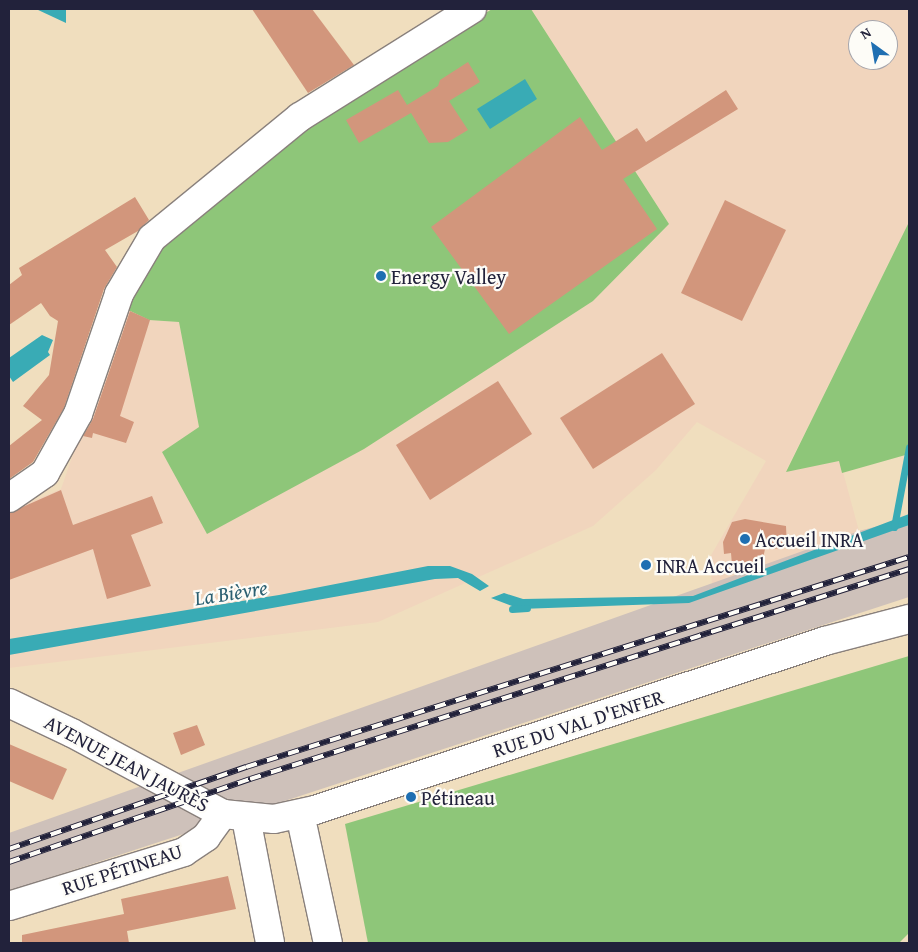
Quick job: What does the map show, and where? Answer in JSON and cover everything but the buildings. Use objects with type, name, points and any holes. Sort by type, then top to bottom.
[{"type":"street","points":[[9,498],[45,473],[78,414],[119,294],[152,238],[300,117],[472,9]]},
{"type":"street","name":"RUE DU VAL D'ENFER","points":[[235,816],[300,814],[825,641],[909,619]]},
{"type":"street","name":"AVENUE JEAN JAURÈS","points":[[9,702],[72,732],[235,816]]},
{"type":"street","points":[[300,814],[328,943]]},
{"type":"street","points":[[235,816],[270,943]]},
{"type":"street","name":"RUE PÉTINEAU","points":[[9,906],[184,852],[235,816]]},
{"type":"shaded area","points":[[531,9],[909,9],[909,222],[786,471],[840,461],[859,531],[712,585],[710,557],[766,461],[697,422],[656,470],[593,526],[378,622],[9,668],[9,511],[61,489],[124,308],[149,320],[179,322],[199,427],[364,449],[593,301],[669,224]]},
{"type":"shaded area","points":[[909,518],[909,597],[9,891],[9,833],[859,531]]},
{"type":"green space","name":"Energy Valley","points":[[492,9],[531,9],[669,224],[593,301],[364,449],[207,534],[162,452],[199,427],[179,322],[149,320],[124,308],[159,251],[189,221],[297,132]]},
{"type":"green space","points":[[909,222],[909,454],[842,473],[839,461],[786,472]]},
{"type":"green space","points":[[909,656],[909,933],[899,943],[368,943],[345,824]]},
{"type":"water","points":[[36,9],[66,9],[66,23]]},
{"type":"water","points":[[525,79],[537,99],[490,129],[477,109]]},
{"type":"water","points":[[42,335],[53,340],[48,352],[50,355],[13,382],[9,376],[9,358]]},
{"type":"water","points":[[909,514],[909,525],[689,603],[520,609],[491,598],[504,593],[523,599],[693,596]]},
{"type":"water","points":[[428,566],[450,566],[472,574],[489,586],[480,591],[458,578],[435,579],[9,655],[9,639],[279,595]]},
{"type":"waterway","points":[[894,527],[909,447]]},
{"type":"waterway","name":"La Bièvre","points":[[512,609],[527,608]]},
{"type":"railway","points":[[9,849],[246,767],[909,557]]},
{"type":"railway","points":[[9,862],[250,779],[909,569]]},
{"type":"place","name":"Energy Valley","points":[[381,276]]},
{"type":"place","name":"Accueil INRA","points":[[745,539]]},
{"type":"place","name":"INRA Accueil","points":[[646,565]]},
{"type":"place","name":"Pétineau","points":[[411,797]]}]
